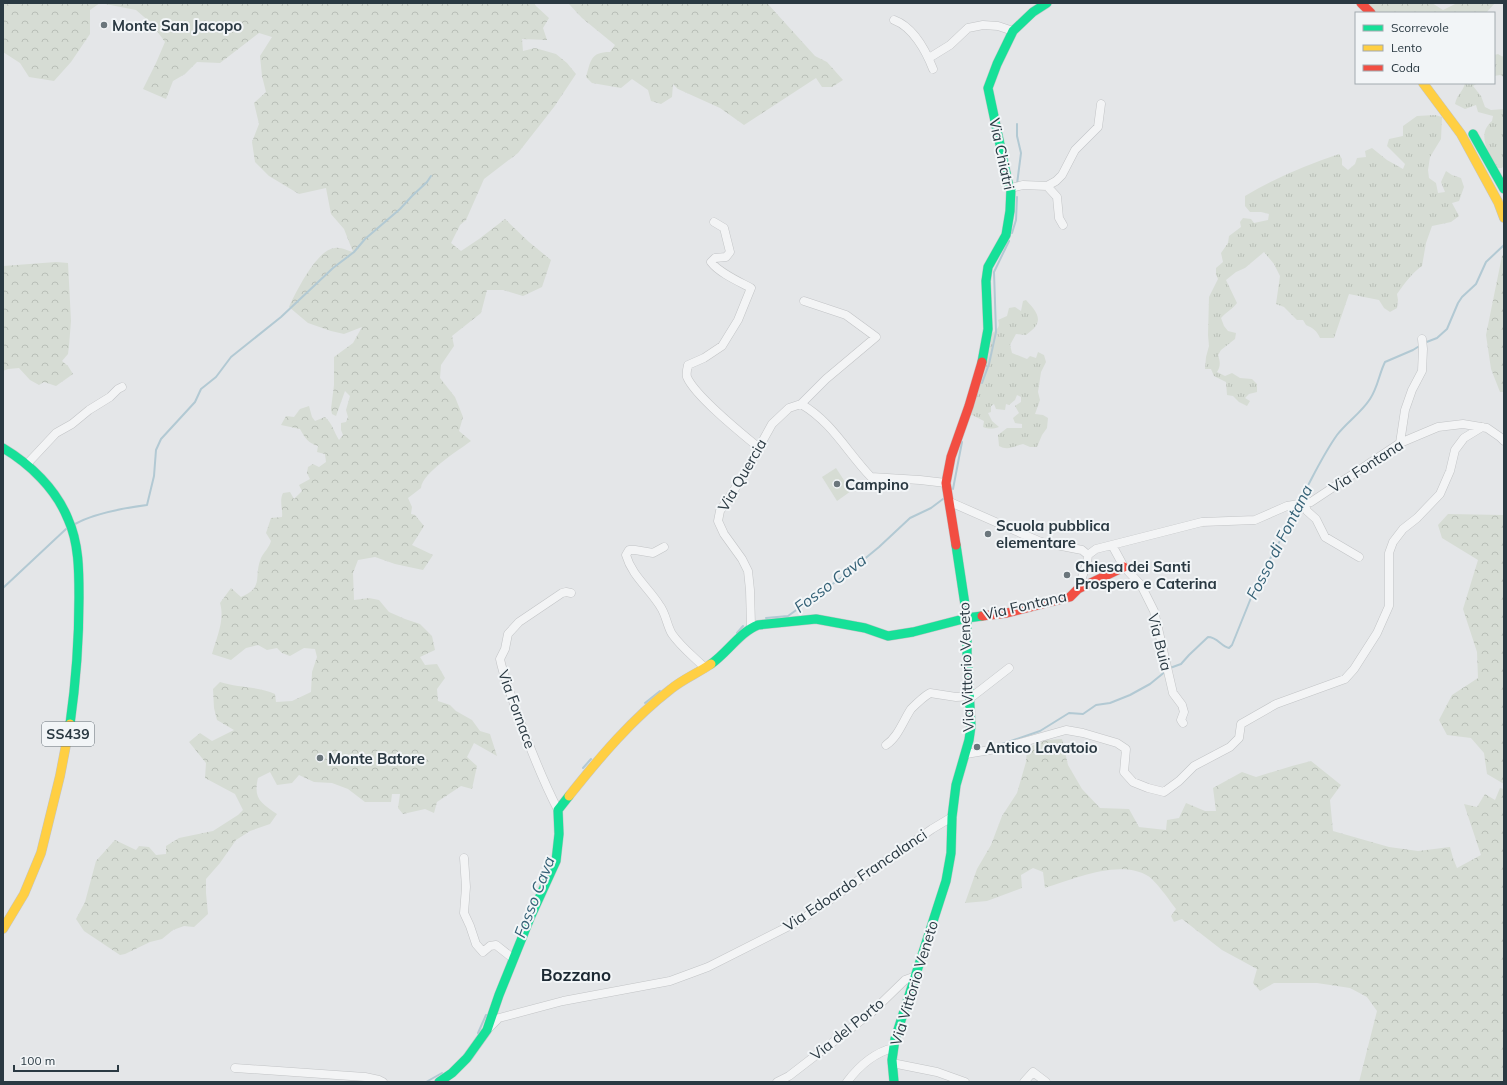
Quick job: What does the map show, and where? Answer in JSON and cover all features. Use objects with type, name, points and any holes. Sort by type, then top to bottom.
[{"type":"main road","name":"Via Chiatri","points":[[948,494],[951,457],[980,370],[988,329],[986,281],[988,267],[1006,234],[1010,211],[1012,188],[1009,187],[988,88],[997,64],[1013,31],[1033,12],[1047,3]]},
{"type":"main road","points":[[1350,3],[1359,12]]},
{"type":"main road","points":[[1361,3],[1370,12]]},
{"type":"main road","points":[[1424,84],[1461,134],[1498,202],[1504,218]]},
{"type":"main road","points":[[1433,84],[1471,131],[1504,189]]},
{"type":"main road","name":"SS439","points":[[3,448],[14,453],[27,464],[53,493],[71,525],[79,562],[80,604],[78,664],[70,725],[48,830],[31,882],[3,929]]},
{"type":"main road","name":"Via Vittorio Veneto","points":[[894,1082],[892,1063],[893,1048],[946,881],[951,853],[952,817],[956,785],[966,754],[971,726],[966,653],[967,618],[948,494]]},
{"type":"main road","name":"Via Fontana","points":[[751,624],[758,625],[816,619],[865,628],[888,636],[913,632],[967,618],[1007,613],[1070,597],[1078,589],[1124,567]]},
{"type":"main road","points":[[439,1082],[452,1073],[468,1058],[487,1030],[510,956],[556,861],[559,834],[558,809],[602,754],[638,717],[672,688],[703,666],[721,657],[751,624]]},
{"type":"street","points":[[894,20],[902,23],[912,33],[929,58],[933,69]]},
{"type":"street","points":[[929,58],[950,44],[968,28],[982,25],[998,26],[1013,31]]},
{"type":"street","points":[[1012,188],[1023,185],[1048,186],[1056,182],[1062,175],[1074,150],[1098,127],[1102,104]]},
{"type":"street","points":[[1048,186],[1057,197],[1059,218],[1063,226]]},
{"type":"street","points":[[714,222],[724,228],[730,252],[726,257],[715,258],[711,262],[731,277],[751,288],[738,320],[722,346],[704,358],[688,365],[686,371],[687,377],[697,392],[758,447]]},
{"type":"street","name":"Via Quercia","points":[[751,624],[748,571],[742,559],[724,534],[718,521],[720,511],[742,478],[772,424],[789,408],[801,404],[826,379],[876,337],[846,314],[804,302]]},
{"type":"street","points":[[1400,443],[1405,410],[1412,390],[1422,371],[1422,343]]},
{"type":"street","points":[[27,464],[56,433],[72,424],[122,387]]},
{"type":"street","points":[[801,404],[813,411],[838,435],[871,477],[920,480],[1041,542],[1082,550],[1088,554],[1087,563],[1078,589]]},
{"type":"street","name":"Via Fontana","points":[[1088,554],[1096,549],[1202,522],[1254,520],[1281,508],[1311,502],[1400,443],[1438,427],[1463,424],[1488,428],[1504,441]]},
{"type":"street","points":[[966,754],[1002,748],[1066,730],[1084,733],[1117,743],[1126,749],[1124,772],[1133,782],[1164,792],[1194,766],[1230,747],[1239,738],[1241,724],[1245,721],[1276,704],[1345,679],[1354,669],[1377,633],[1389,606],[1389,553],[1393,542],[1403,529],[1417,518],[1440,494],[1450,471],[1455,450],[1464,438],[1482,427]]},
{"type":"street","points":[[1300,504],[1316,519],[1325,537],[1359,557]]},
{"type":"street","name":"Via Buia","points":[[1112,545],[1124,567],[1141,585],[1154,611],[1173,693],[1182,705],[1184,712],[1181,720],[1183,723]]},
{"type":"street","points":[[664,547],[654,553],[629,550],[626,555],[628,563],[660,606],[672,634],[703,666]]},
{"type":"street","name":"Via Fornace","points":[[558,809],[545,784],[525,735],[504,678],[500,659],[505,649],[508,634],[519,622],[562,593],[571,593]]},
{"type":"street","points":[[886,745],[892,742],[911,710],[930,692],[956,697],[970,697],[985,688],[1009,668]]},
{"type":"street","name":"Via Edoardo Francalanci","points":[[487,1030],[499,1018],[563,1002],[670,981],[708,967],[801,920],[927,832],[952,817]]},
{"type":"street","points":[[464,858],[466,887],[464,913],[476,944],[483,952],[490,946],[496,944],[510,956]]},
{"type":"street","name":"Via del Porto","points":[[777,1082],[789,1076],[872,1012],[905,980],[916,976]]},
{"type":"street","points":[[847,1082],[857,1069],[870,1058],[893,1048]]},
{"type":"street","points":[[892,1063],[937,1072],[965,1082]]},
{"type":"street","points":[[235,1068],[365,1077],[383,1082]]},
{"type":"street","points":[[1024,1082],[1033,1072],[1046,1082]]},
{"type":"green space","points":[[3,3],[100,3],[90,10],[90,34],[71,62],[54,81],[29,77],[20,63],[3,52]]},
{"type":"green space","points":[[100,3],[534,3],[549,18],[543,28],[547,40],[522,39],[523,51],[535,48],[556,54],[567,63],[576,74],[554,107],[518,153],[484,179],[466,220],[460,225],[451,243],[461,251],[505,219],[529,242],[551,260],[542,287],[523,296],[503,290],[487,290],[481,313],[452,336],[454,346],[441,365],[440,378],[455,397],[463,417],[459,431],[471,441],[434,469],[423,482],[421,488],[408,498],[412,507],[411,514],[415,515],[424,526],[412,545],[433,555],[423,570],[395,564],[375,557],[358,560],[353,573],[354,600],[369,598],[379,600],[389,612],[420,624],[432,636],[435,650],[420,657],[425,665],[437,664],[445,678],[437,689],[438,701],[450,705],[456,711],[472,720],[480,731],[490,734],[497,756],[474,743],[467,757],[477,766],[472,789],[461,786],[437,802],[434,813],[425,809],[403,814],[398,808],[400,794],[392,794],[391,802],[365,802],[348,789],[332,783],[314,782],[299,775],[292,783],[277,785],[270,772],[258,778],[257,791],[260,800],[277,814],[270,824],[250,831],[236,840],[220,863],[206,879],[208,914],[194,927],[184,926],[173,930],[162,939],[150,942],[120,955],[84,931],[76,919],[85,902],[96,861],[115,840],[136,850],[139,846],[149,847],[156,855],[166,854],[166,846],[179,838],[213,831],[238,815],[243,810],[235,794],[205,778],[206,763],[189,742],[200,733],[212,741],[234,730],[217,720],[214,708],[213,689],[220,682],[268,691],[275,694],[276,702],[292,701],[311,692],[312,672],[317,657],[315,649],[304,648],[290,656],[282,653],[277,648],[267,650],[258,645],[246,648],[231,660],[212,654],[222,616],[220,603],[231,588],[241,597],[253,589],[256,585],[261,558],[271,541],[266,533],[271,518],[282,517],[281,499],[283,493],[290,492],[294,499],[302,491],[299,485],[310,479],[307,473],[308,467],[313,464],[319,467],[326,462],[325,454],[317,452],[318,446],[307,440],[300,429],[281,425],[286,416],[294,417],[300,409],[309,406],[312,417],[315,421],[325,417],[339,440],[343,435],[341,423],[346,422],[348,417],[346,410],[350,396],[345,391],[336,416],[332,414],[334,357],[353,343],[362,327],[344,334],[331,331],[308,323],[289,307],[308,272],[321,256],[328,250],[335,248],[353,252],[344,229],[331,214],[326,188],[299,194],[269,176],[255,162],[252,142],[259,124],[254,103],[266,92],[262,76],[260,56],[272,37],[259,33],[220,63],[197,62],[185,74],[173,81],[166,99],[143,89],[165,42],[151,23],[136,10]]},
{"type":"green space","points":[[568,3],[767,3],[815,56],[827,62],[843,80],[832,87],[822,87],[816,78],[744,125],[720,108],[678,89],[673,84],[672,97],[661,104],[651,101],[648,90],[632,79],[621,88],[592,83],[586,77],[592,58],[603,52],[610,52],[615,45],[582,18]]},
{"type":"green space","points":[[1365,3],[1432,3],[1443,10],[1457,3],[1495,3],[1487,12],[1374,12]]},
{"type":"green space","points":[[1498,54],[1503,57],[1504,77],[1500,75],[1495,76],[1495,55]]},
{"type":"green space","points":[[1465,84],[1476,84],[1473,86],[1481,96],[1485,107],[1491,110],[1504,109],[1504,165],[1502,168],[1495,168],[1484,138],[1487,126],[1492,121],[1493,116],[1478,112],[1476,105],[1465,109],[1455,104]]},
{"type":"green space","points":[[1435,115],[1442,117],[1441,139],[1430,157],[1428,170],[1429,178],[1436,183],[1438,193],[1445,192],[1441,182],[1446,171],[1461,178],[1464,187],[1459,201],[1452,203],[1459,216],[1451,222],[1432,226],[1426,243],[1422,266],[1412,275],[1397,294],[1397,308],[1390,312],[1384,308],[1379,300],[1349,294],[1334,338],[1320,338],[1313,329],[1306,325],[1303,320],[1297,320],[1284,307],[1276,304],[1280,276],[1274,264],[1264,252],[1245,268],[1236,272],[1226,280],[1237,303],[1221,318],[1228,331],[1236,333],[1235,339],[1221,350],[1218,355],[1220,364],[1217,372],[1225,376],[1232,373],[1240,378],[1252,379],[1257,384],[1257,392],[1249,394],[1245,398],[1250,401],[1247,406],[1239,402],[1233,396],[1227,395],[1226,382],[1214,376],[1211,369],[1205,369],[1209,346],[1209,297],[1218,279],[1216,268],[1223,262],[1221,253],[1228,243],[1229,236],[1241,227],[1240,222],[1243,218],[1251,219],[1254,223],[1268,220],[1269,214],[1250,212],[1245,206],[1245,196],[1291,172],[1339,154],[1342,159],[1342,165],[1348,170],[1355,164],[1357,158],[1366,157],[1365,151],[1372,148],[1387,160],[1403,169],[1405,164],[1387,146],[1389,139],[1403,136],[1403,126],[1417,116]]},
{"type":"green space","points":[[1504,254],[1504,392],[1500,392],[1491,369],[1486,335],[1502,256]]},
{"type":"green space","points":[[56,262],[68,263],[71,321],[68,354],[62,361],[68,366],[73,374],[56,386],[44,382],[39,385],[30,380],[19,368],[3,371],[3,266]]},
{"type":"green space","points":[[1026,300],[1038,316],[1037,323],[1026,335],[1016,334],[1010,345],[1012,353],[1027,359],[1030,356],[1036,358],[1038,352],[1044,355],[1046,362],[1041,372],[1038,392],[1040,400],[1035,414],[1043,415],[1048,418],[1047,428],[1037,447],[1030,447],[1023,444],[1011,448],[1005,448],[999,446],[998,435],[1007,428],[1022,428],[1022,424],[1015,423],[1013,418],[1019,413],[1015,406],[1021,402],[1021,397],[1017,395],[1015,400],[1009,405],[1006,404],[1005,410],[996,409],[994,404],[991,406],[991,412],[988,413],[992,421],[999,427],[983,427],[984,421],[970,414],[986,365],[992,334],[998,327],[998,320],[1007,316],[1009,308],[1015,307],[1021,311],[1023,301]]},
{"type":"green space","name":"Campino","points":[[836,468],[851,491],[837,501],[822,477]]},
{"type":"green space","points":[[1448,514],[1504,515],[1504,784],[1487,774],[1484,753],[1471,738],[1447,735],[1439,720],[1452,695],[1478,678],[1477,652],[1463,609],[1478,560],[1442,538],[1438,525]]},
{"type":"green space","points":[[1062,739],[1068,765],[1082,789],[1100,808],[1129,809],[1139,827],[1166,830],[1167,820],[1179,818],[1186,803],[1205,811],[1216,811],[1213,788],[1242,772],[1256,777],[1311,761],[1341,785],[1330,800],[1333,831],[1389,847],[1418,851],[1450,847],[1457,868],[1481,855],[1464,804],[1477,807],[1485,794],[1495,800],[1500,788],[1504,789],[1504,1082],[1359,1082],[1377,1011],[1367,997],[1350,988],[1317,983],[1274,983],[1260,991],[1253,983],[1257,969],[1222,950],[1182,919],[1174,922],[1171,916],[1176,909],[1159,887],[1148,876],[1136,871],[1124,869],[1096,872],[1045,888],[1043,872],[1033,868],[1021,875],[1022,888],[987,901],[965,903],[977,869],[991,845],[1002,816],[1017,793],[1026,762],[1027,748],[1046,740]]},
{"type":"waterway","name":"Fosso Cava","points":[[1017,124],[1017,136],[1021,153],[1017,184]]},
{"type":"waterway","points":[[75,524],[91,517],[119,509],[147,505],[154,476],[156,450],[161,439],[195,402],[201,389],[216,377],[231,357],[281,317],[333,268],[354,252],[365,239],[400,209],[431,176]]},
{"type":"waterway","name":"Fosso Cava","points":[[1012,233],[1016,220],[1017,197]]},
{"type":"waterway","name":"Fosso Cava","points":[[982,383],[989,364],[996,332],[994,272],[1009,241]]},
{"type":"waterway","name":"Fosso di Fontana","points":[[1424,343],[1437,338],[1447,329],[1462,297],[1476,284],[1486,262],[1504,245]]},
{"type":"waterway","name":"Fosso di Fontana","points":[[1299,502],[1322,459],[1337,435],[1370,399],[1375,390],[1385,362],[1421,345]]},
{"type":"waterway","name":"Fosso Cava","points":[[953,489],[962,442]]},
{"type":"waterway","name":"Fosso Cava","points":[[766,618],[788,616],[845,575],[879,547],[910,518],[931,508],[943,499]]},
{"type":"waterway","name":"Fosso di Fontana","points":[[1170,668],[1181,664],[1208,637],[1214,638],[1229,648],[1232,645],[1257,583],[1282,537],[1295,507]]},
{"type":"waterway","points":[[3,588],[66,529]]},
{"type":"waterway","name":"Fosso Cava","points":[[737,633],[743,626]]},
{"type":"waterway","name":"Fosso di Fontana","points":[[1002,744],[1040,731],[1069,713],[1083,714],[1096,705],[1110,703],[1130,695],[1150,684],[1166,671]]},
{"type":"waterway","name":"Fosso Cava","points":[[645,703],[660,691]]},
{"type":"waterway","name":"Fosso Cava","points":[[583,768],[591,759]]},
{"type":"waterway","name":"Fosso Cava","points":[[478,1033],[486,1015]]},
{"type":"waterway","name":"Fosso Cava","points":[[426,1082],[442,1073]]},
{"type":"traffic: fast","points":[[982,362],[988,329],[986,281],[988,267],[1006,235],[1010,211],[1011,188],[1009,187],[988,88],[997,64],[1013,31],[1033,12],[1047,3]]},
{"type":"traffic: fast","points":[[1473,134],[1504,189]]},
{"type":"traffic: fast","points":[[3,448],[13,454],[41,478],[57,498],[72,528],[78,567],[79,613],[77,661],[70,724]]},
{"type":"traffic: fast","points":[[894,1082],[892,1060],[895,1039],[946,881],[951,853],[952,817],[956,785],[969,740],[971,726],[967,653],[967,618],[956,545]]},
{"type":"traffic: fast","points":[[711,664],[745,632],[758,625],[816,619],[865,628],[888,636],[913,632],[967,618],[982,616]]},
{"type":"traffic: fast","points":[[439,1082],[452,1073],[467,1058],[487,1030],[499,995],[530,918],[556,861],[559,834],[558,810],[569,796]]},
{"type":"traffic: slow","points":[[1424,84],[1461,134],[1498,202],[1504,218]]},
{"type":"traffic: slow","points":[[569,796],[605,753],[643,713],[676,685],[711,664]]},
{"type":"traffic: slow","points":[[3,929],[24,894],[41,853],[60,776],[70,724]]},
{"type":"traffic: jam","points":[[1361,3],[1370,12]]},
{"type":"traffic: jam","points":[[956,545],[946,483],[951,457],[969,406],[982,362]]},
{"type":"traffic: jam","points":[[982,616],[1007,613],[1070,597],[1078,589],[1124,567]]},
{"type":"place","name":"Monte San Jacopo","points":[[104,25]]},
{"type":"place","name":"Campino","points":[[837,484]]},
{"type":"place","name":"Scuola pubblica elementare","points":[[988,534]]},
{"type":"place","name":"Chiesa dei Santi Prospero e Caterina","points":[[1067,575]]},
{"type":"place","name":"Antico Lavatoio","points":[[977,747]]},
{"type":"place","name":"Monte Batore","points":[[320,758]]},
{"type":"district","name":"Bozzano","points":[[576,974]]}]
